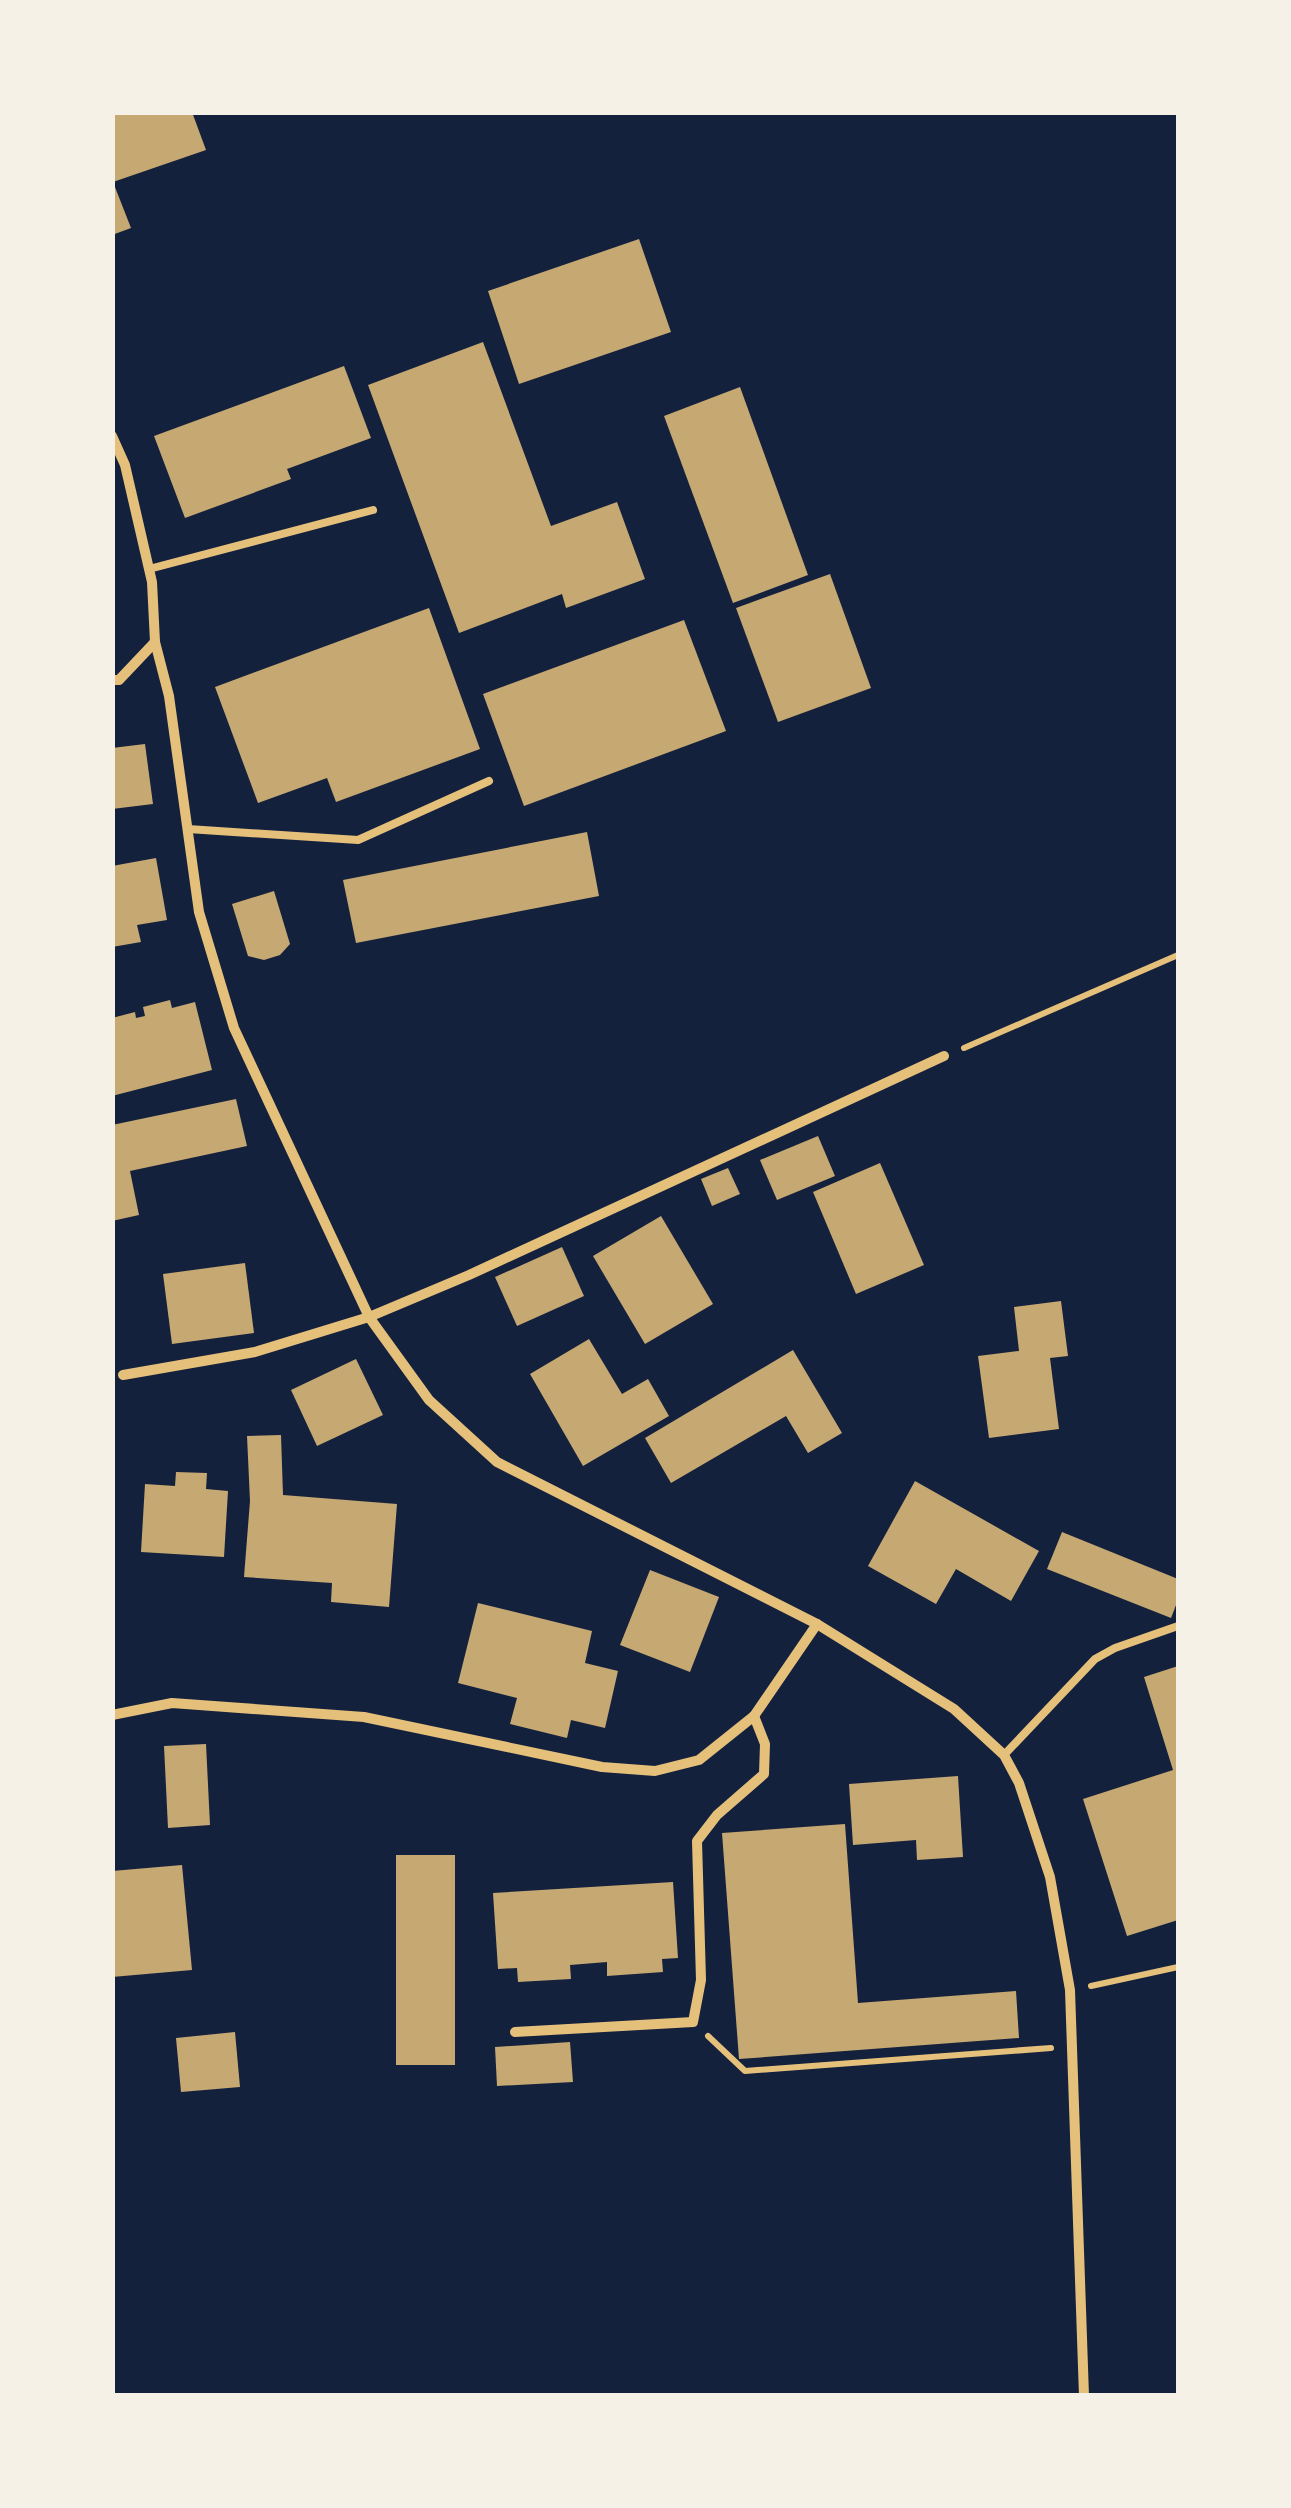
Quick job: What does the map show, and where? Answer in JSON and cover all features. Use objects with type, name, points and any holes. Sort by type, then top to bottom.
[{"type":"street","points":[[112,436],[125,465],[149,569],[155,642],[170,696],[200,912],[234,1028],[368,1317],[429,1400],[497,1462],[817,1624],[954,1710],[1004,1755],[1018,1783],[1050,1877],[1070,1990],[1084,2396]]},
{"type":"street","points":[[112,680],[119,680],[155,642]]},
{"type":"street","points":[[123,1375],[255,1352],[368,1317],[944,1056]]},
{"type":"street","points":[[112,1715],[172,1702],[364,1717],[602,1767],[655,1771],[699,1760],[754,1716],[817,1624]]},
{"type":"street","points":[[515,2032],[692,2022],[701,1980],[697,1841],[717,1815],[764,1774],[766,1744],[754,1716]]},
{"type":"lane","points":[[149,569],[373,510]]},
{"type":"lane","points":[[188,829],[358,840],[488,781]]},
{"type":"lane","points":[[1004,1755],[1095,1660],[1115,1648],[1178,1626]]},
{"type":"path","points":[[944,1056],[1178,954]]},
{"type":"path","points":[[1070,1990],[1178,1967]]},
{"type":"path","points":[[692,2022],[745,2071],[1072,2046]]},
{"type":"building","points":[[112,112],[192,112],[206,150],[113,182],[131,228],[112,235]]},
{"type":"building","points":[[639,239],[671,332],[519,384],[488,291]]},
{"type":"building","points":[[483,342],[551,526],[617,502],[645,579],[566,608],[562,594],[459,633],[368,385]]},
{"type":"building","points":[[344,366],[371,438],[287,469],[291,479],[185,518],[154,436]]},
{"type":"building","points":[[740,387],[808,575],[733,603],[664,416]]},
{"type":"building","points":[[830,574],[871,688],[778,722],[736,608]]},
{"type":"building","points":[[429,608],[480,749],[336,802],[327,778],[258,803],[215,687]]},
{"type":"building","points":[[684,620],[726,731],[524,806],[483,694]]},
{"type":"building","points":[[145,744],[153,804],[112,809],[112,748]]},
{"type":"building","points":[[587,832],[599,896],[356,943],[343,880]]},
{"type":"building","points":[[156,858],[167,920],[137,925],[141,942],[112,947],[112,866]]},
{"type":"building","points":[[274,891],[290,944],[280,955],[264,960],[248,956],[232,904]]},
{"type":"building","points":[[170,1000],[172,1008],[195,1002],[212,1070],[112,1096],[112,1018],[135,1012],[136,1018],[145,1016],[143,1007]]},
{"type":"building","points":[[236,1099],[247,1146],[130,1171],[139,1215],[112,1221],[112,1125]]},
{"type":"building","points":[[818,1136],[835,1176],[777,1200],[760,1160]]},
{"type":"building","points":[[880,1163],[924,1265],[856,1294],[813,1192]]},
{"type":"building","points":[[728,1168],[740,1194],[712,1206],[701,1179]]},
{"type":"building","points":[[661,1216],[713,1304],[645,1344],[593,1256]]},
{"type":"building","points":[[562,1247],[584,1296],[517,1326],[495,1277]]},
{"type":"building","points":[[245,1263],[254,1333],[172,1344],[163,1274]]},
{"type":"building","points":[[1061,1301],[1068,1356],[1050,1358],[1059,1429],[989,1438],[978,1356],[1019,1351],[1014,1307]]},
{"type":"building","points":[[589,1339],[622,1394],[648,1379],[669,1416],[583,1466],[530,1374]]},
{"type":"building","points":[[793,1350],[842,1433],[808,1453],[786,1416],[671,1483],[645,1438]]},
{"type":"building","points":[[356,1359],[383,1415],[317,1446],[291,1390]]},
{"type":"building","points":[[281,1435],[283,1495],[397,1504],[389,1607],[331,1602],[332,1583],[244,1577],[250,1501],[247,1436]]},
{"type":"building","points":[[176,1472],[207,1473],[206,1489],[228,1491],[224,1557],[141,1552],[145,1484],[175,1486]]},
{"type":"building","points":[[915,1481],[1039,1551],[1011,1601],[956,1569],[936,1604],[868,1566]]},
{"type":"building","points":[[1062,1532],[1178,1579],[1178,1600],[1171,1618],[1047,1569]]},
{"type":"building","points":[[650,1570],[719,1597],[690,1672],[620,1645]]},
{"type":"building","points":[[478,1603],[592,1631],[585,1663],[618,1671],[605,1728],[571,1720],[567,1738],[510,1724],[517,1698],[458,1683]]},
{"type":"building","points":[[1178,1666],[1178,1920],[1127,1936],[1083,1799],[1173,1770],[1144,1677]]},
{"type":"building","points":[[206,1744],[210,1825],[168,1828],[164,1746]]},
{"type":"building","points":[[958,1776],[963,1857],[917,1860],[916,1840],[853,1845],[849,1784]]},
{"type":"building","points":[[845,1824],[858,2003],[1016,1991],[1019,2038],[739,2059],[722,1833]]},
{"type":"building","points":[[396,1855],[455,1855],[455,2065],[396,2065]]},
{"type":"building","points":[[182,1865],[192,1970],[112,1977],[112,1871]]},
{"type":"building","points":[[673,1882],[678,1958],[662,1959],[663,1972],[607,1976],[607,1962],[570,1965],[571,1979],[518,1982],[517,1968],[498,1969],[493,1893]]},
{"type":"building","points":[[235,2032],[240,2087],[181,2092],[176,2038]]},
{"type":"building","points":[[570,2042],[573,2082],[497,2086],[495,2047]]}]
